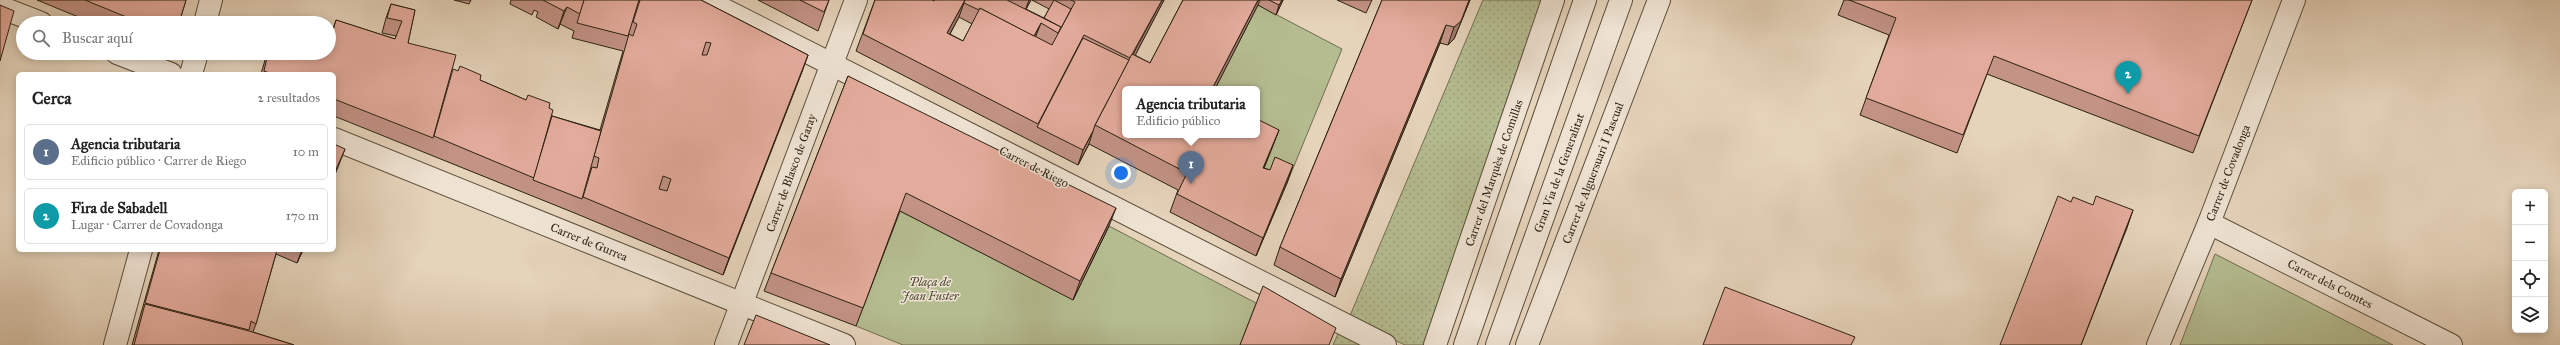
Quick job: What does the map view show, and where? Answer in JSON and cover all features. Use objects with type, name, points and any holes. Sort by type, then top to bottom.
[{"type":"street","points":[[207,16],[211,0]]},
{"type":"street","name":"Carrer de Riego","points":[[705,0],[1385,345]]},
{"type":"street","name":"Carrer de Blasco de Garay","points":[[726,345],[856,0]]},
{"type":"street","name":"Carrer del Marquès de Comillas","points":[[1435,345],[1553,0]]},
{"type":"street","points":[[1465,345],[1585,0]]},
{"type":"street","name":"Gran Via de la Generalitat","points":[[1497,345],[1621,0]]},
{"type":"street","name":"Carrer de Alguersuari I Pascual","points":[[1527,345],[1659,0]]},
{"type":"street","name":"Carrer de Covadonga","points":[[2158,345],[2209,222],[2294,0]]},
{"type":"street","points":[[0,7],[23,16]]},
{"type":"street","points":[[135,60],[166,72]]},
{"type":"street","points":[[192,72],[195,60]]},
{"type":"street","name":"Carrer de Gurrea","points":[[336,140],[844,345]]},
{"type":"street","name":"Carrer dels Comtes","points":[[2209,222],[2450,345]]},
{"type":"street","points":[[115,345],[140,252]]},
{"type":"green space","points":[[1483,0],[1551,0],[1426,345],[1405,345],[1349,318]]},
{"type":"green space","points":[[1258,5],[1342,49],[1287,183],[1269,175],[1263,188],[1257,138],[1260,138],[1260,86],[1217,86]]},
{"type":"green space","name":"Plaça de Joan Fuster","points":[[900,211],[1073,299],[1109,226],[1256,303],[1240,345],[903,345],[856,326]]},
{"type":"green space","points":[[2215,254],[2393,345],[2180,345]]},
{"type":"green space","points":[[1340,329],[1372,345],[1333,345]]},
{"type":"building","points":[[85,0],[186,0],[181,16],[124,16]]},
{"type":"building","points":[[543,0],[584,0],[580,14],[567,7],[564,11]]},
{"type":"building","points":[[584,0],[639,0],[628,36],[577,23]]},
{"type":"building","points":[[640,0],[701,0],[808,55],[729,258],[583,197],[592,167],[597,168],[599,158],[594,156],[629,34],[633,36],[637,24],[633,22]],"holes":[[[706,42],[711,43],[707,55],[702,55]],[[663,176],[671,179],[667,191],[659,189]]]},
{"type":"building","points":[[800,0],[829,0],[824,12]]},
{"type":"building","points":[[875,0],[965,0],[947,33],[963,41],[980,8],[1052,45],[1075,2],[1071,0],[1162,0],[1130,58],[1084,35],[1038,124],[863,34]]},
{"type":"building","points":[[965,0],[1007,0],[1061,27],[1058,33],[1041,23],[1034,36],[980,8],[979,10],[964,3]]},
{"type":"building","points":[[1054,0],[1071,9],[1061,28],[1044,18]]},
{"type":"building","points":[[1183,0],[1258,0],[1214,86],[1122,86],[1122,138],[1260,138],[1260,120],[1279,130],[1263,168],[1270,170],[1275,157],[1293,165],[1263,238],[1177,194],[1187,173],[1095,125],[1132,54],[1150,63]]},
{"type":"building","points":[[1269,0],[1282,0],[1279,5]]},
{"type":"building","points":[[1382,0],[1469,0],[1461,21],[1454,27],[1446,25],[1341,279],[1280,247]]},
{"type":"building","points":[[1849,0],[2252,0],[2199,136],[1994,56],[1963,135],[1866,98],[1896,18]]},
{"type":"building","points":[[391,4],[415,10],[408,43],[456,55],[433,138],[336,100],[336,72],[264,71],[266,60],[336,60],[336,20],[395,39],[402,21],[387,18]]},
{"type":"building","points":[[0,5],[14,11],[0,61]]},
{"type":"building","points":[[1083,38],[1129,60],[1083,150],[1037,127]]},
{"type":"building","points":[[460,66],[481,75],[480,80],[526,100],[528,95],[550,103],[549,108],[553,110],[534,178],[434,136],[453,69],[458,71]]},
{"type":"building","points":[[848,76],[1116,208],[1080,281],[906,193],[863,308],[771,273]]},
{"type":"building","points":[[552,116],[601,131],[582,199],[533,180]]},
{"type":"building","points":[[336,145],[345,149],[336,169]]},
{"type":"building","points":[[2058,196],[2071,202],[2073,197],[2093,205],[2096,196],[2133,210],[2081,345],[2000,345]]},
{"type":"building","points":[[159,252],[276,252],[256,324],[251,321],[249,330],[145,303]]},
{"type":"building","points":[[1263,286],[1336,328],[1329,345],[1240,345]]},
{"type":"building","points":[[1725,287],[1855,337],[1851,345],[1703,345]]},
{"type":"building","points":[[145,304],[249,331],[294,345],[134,345]]},
{"type":"building","points":[[756,315],[830,345],[744,345]]},
{"type":"place","name":"Fira de Sabadell","points":[[2128,94]]},
{"type":"place","name":"Agencia tributaria","points":[[1191,184]]}]
